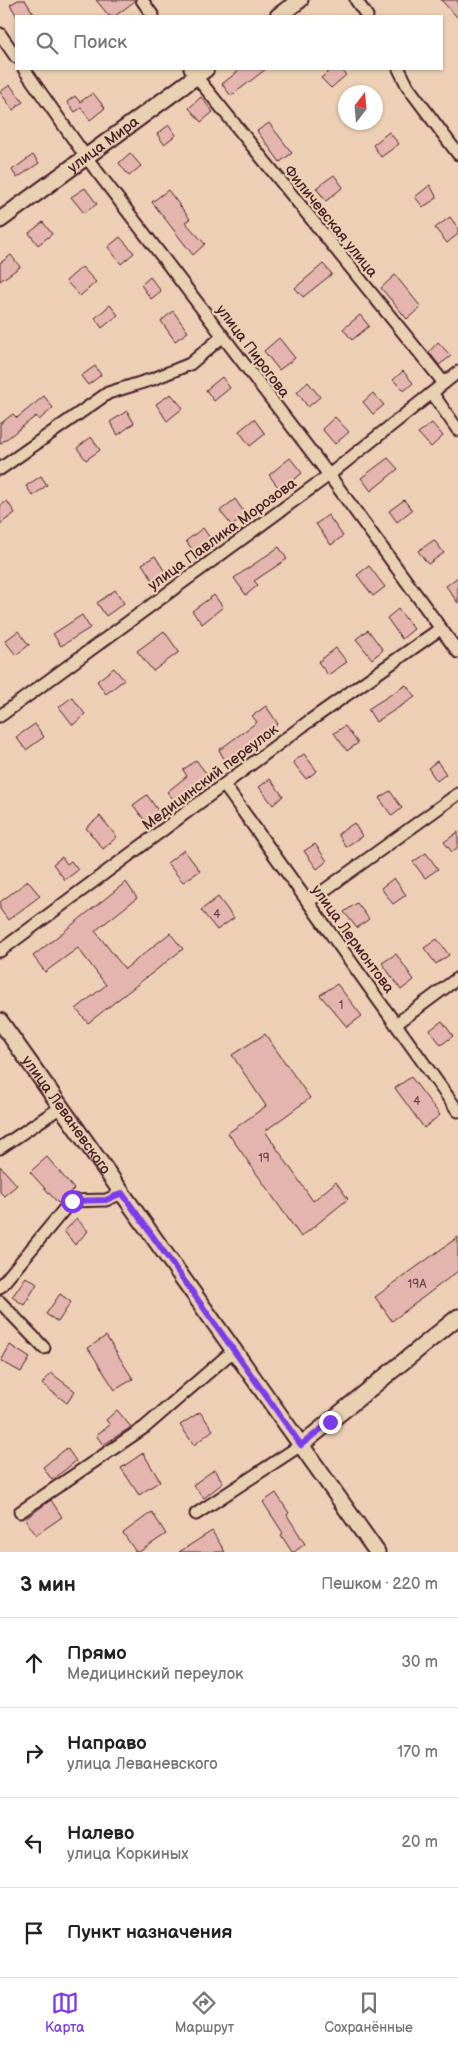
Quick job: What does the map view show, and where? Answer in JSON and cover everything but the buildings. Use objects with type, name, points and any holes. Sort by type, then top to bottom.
[{"type":"street","points":[[142,0],[152,15]]},
{"type":"street","points":[[279,15],[300,0]]},
{"type":"street","points":[[356,0],[366,15]]},
{"type":"street","points":[[0,34],[15,56]]},
{"type":"street","name":"улица Пирогова","points":[[25,70],[86,157],[329,475],[458,652]]},
{"type":"street","points":[[400,70],[408,87],[458,154]]},
{"type":"street","name":"улица Мира","points":[[0,220],[86,157],[197,71]]},
{"type":"street","name":"Филичевская улица","points":[[197,71],[444,383]]},
{"type":"street","points":[[0,469],[108,393],[190,364],[223,336]]},
{"type":"street","name":"улица Павлика Морозова","points":[[0,716],[329,475],[458,372]]},
{"type":"street","points":[[432,393],[458,430]]},
{"type":"street","name":"Медицинский переулок","points":[[0,951],[308,722],[440,629]]},
{"type":"street","name":"улица Лермонтова","points":[[224,785],[458,1111]]},
{"type":"street","points":[[308,902],[458,794]]},
{"type":"street","points":[[396,1024],[458,978]]},
{"type":"street","name":"улица Леваневского","points":[[2,1027],[61,1107],[377,1552]]},
{"type":"street","points":[[0,1148],[61,1107]]},
{"type":"street","points":[[0,1287],[72,1201],[106,1200],[122,1193]]},
{"type":"street","points":[[0,1302],[44,1348]]},
{"type":"street","points":[[196,1514],[301,1445],[458,1317]]},
{"type":"street","points":[[20,1512],[145,1427],[234,1350]]},
{"type":"route","points":[[72,1201],[106,1200],[122,1193],[301,1445],[330,1422]]}]
